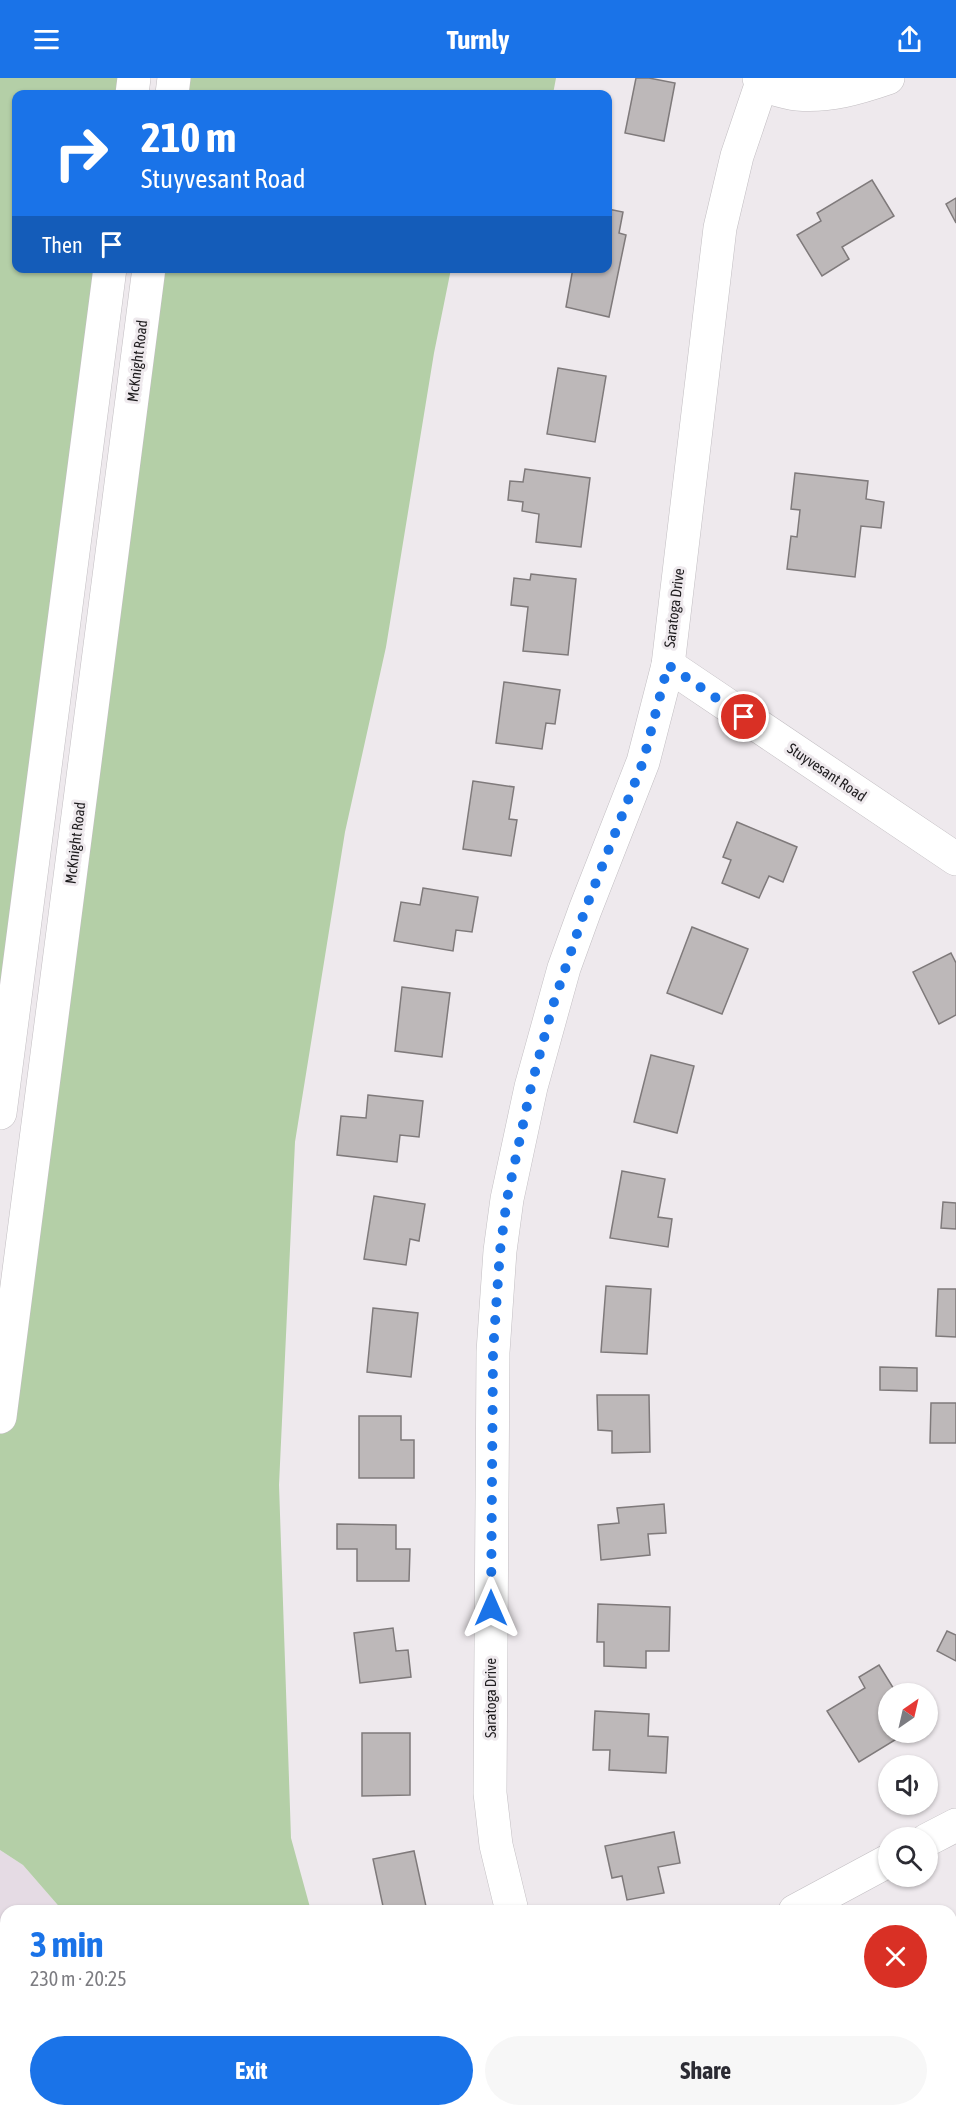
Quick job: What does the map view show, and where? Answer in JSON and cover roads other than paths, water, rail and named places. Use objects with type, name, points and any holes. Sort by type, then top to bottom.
[{"type":"main road","points":[[760,81],[796,94],[831,93],[888,78]]},
{"type":"main road","name":"Saratoga Drive","points":[[511,1905],[496,1845],[490,1793],[493,1352],[500,1251],[507,1199],[546,1027],[585,910],[643,762],[668,665],[720,228],[737,156],[760,81]]},
{"type":"main road","points":[[0,1113],[109,273]]},
{"type":"main road","name":"McKnight Road","points":[[0,1417],[148,273]]},
{"type":"main road","name":"Stuyvesant Road","points":[[668,665],[956,859]]},
{"type":"main road","points":[[938,1834],[956,1825]]},
{"type":"main road","points":[[806,1905],[878,1866]]}]
